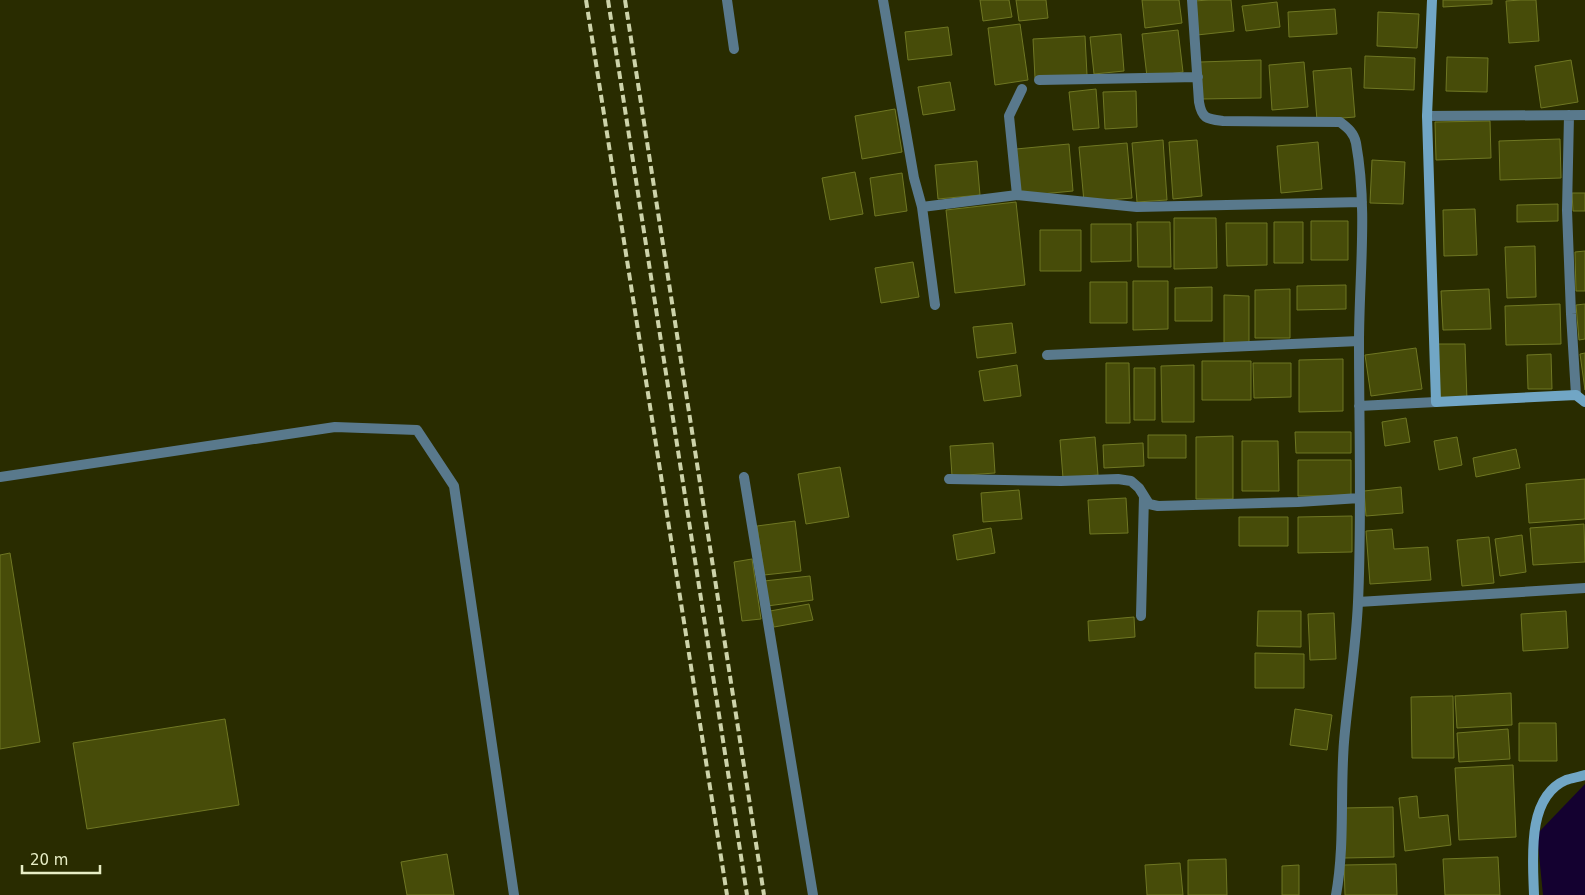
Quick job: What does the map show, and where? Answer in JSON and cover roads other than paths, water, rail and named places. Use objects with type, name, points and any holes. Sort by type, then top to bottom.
[{"type":"street","points":[[727,0],[734,50]]},
{"type":"street","points":[[883,0],[914,178],[922,207],[935,306]]},
{"type":"street","points":[[1192,0],[1200,111],[1206,117],[1212,120],[1223,121],[1340,122],[1350,130],[1355,140],[1362,202],[1359,341],[1360,498],[1358,602],[1344,742],[1340,853],[1336,895]]},
{"type":"street","points":[[1432,0],[1427,116],[1436,402]]},
{"type":"street","points":[[1039,80],[1198,77]]},
{"type":"street","points":[[1017,195],[1009,116],[1022,90]]},
{"type":"street","points":[[1568,115],[1567,210],[1576,395]]},
{"type":"street","points":[[1427,116],[1585,115]]},
{"type":"street","points":[[922,207],[1017,195],[1137,207],[1362,202]]},
{"type":"street","points":[[1047,355],[1359,341]]},
{"type":"street","points":[[1359,406],[1576,395],[1585,402]]},
{"type":"street","points":[[0,477],[335,427],[418,430],[454,486],[514,895]]},
{"type":"street","points":[[744,477],[813,895]]},
{"type":"street","points":[[949,479],[1062,481],[1118,479],[1131,481],[1139,488],[1149,504],[1158,506],[1298,502],[1360,498]]},
{"type":"street","points":[[1141,616],[1144,496]]},
{"type":"street","points":[[1358,602],[1585,588]]},
{"type":"street","points":[[1534,895],[1533,838],[1540,807],[1550,793],[1565,781],[1585,775]]},
{"type":"railway","points":[[586,0],[727,895]]},
{"type":"railway","points":[[608,0],[747,895]]},
{"type":"railway","points":[[625,0],[764,895]]}]
